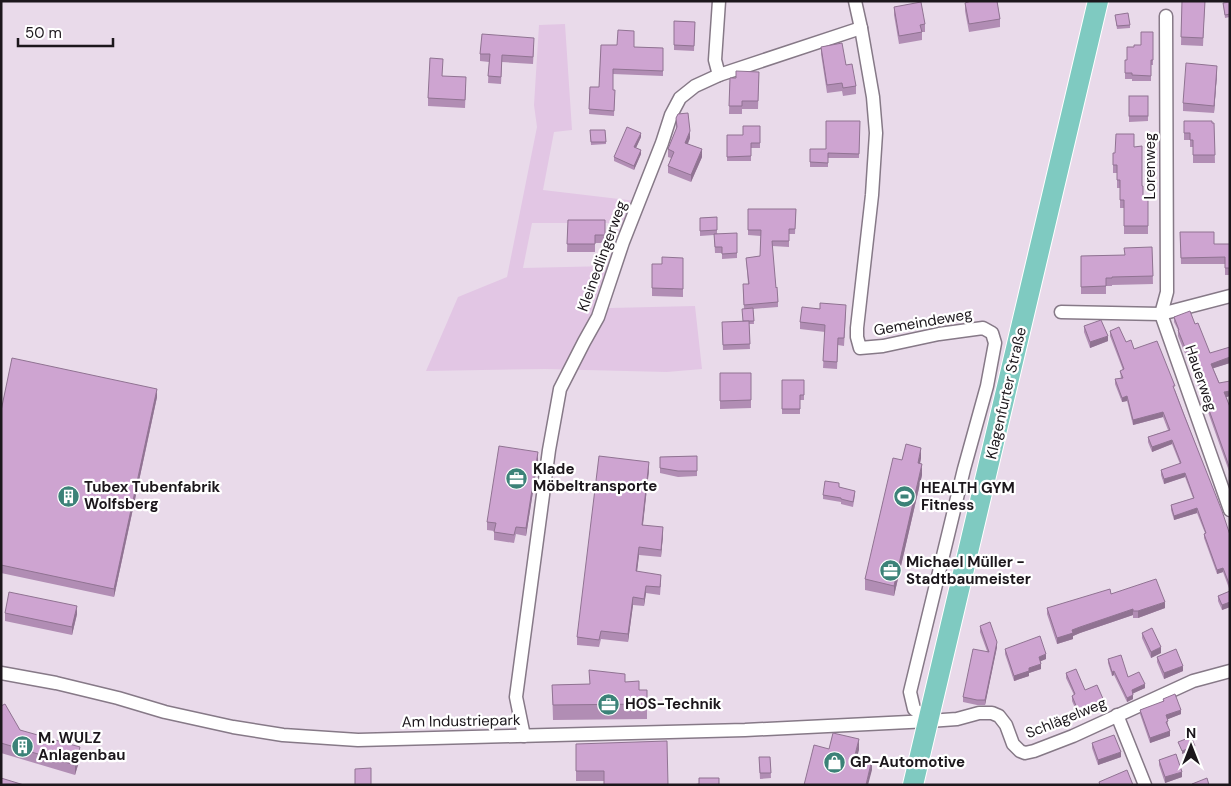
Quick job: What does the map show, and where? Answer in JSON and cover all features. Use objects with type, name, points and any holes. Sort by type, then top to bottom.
[{"type":"main road","name":"Klagenfurter Straße","points":[[913,785],[1098,1]]},
{"type":"street","points":[[719,1],[715,60],[719,75]]},
{"type":"street","name":"Gemeindeweg","points":[[855,1],[873,96],[876,133],[872,195],[856,328],[860,348],[882,346],[939,334],[983,328],[992,333],[996,344],[910,692],[914,709],[929,721]]},
{"type":"street","name":"Lorenweg","points":[[1161,314],[1167,292],[1166,16]]},
{"type":"street","name":"Kleinedlingerweg","points":[[524,736],[516,697],[549,450],[560,389],[598,317],[623,242],[672,114],[680,98],[688,91],[719,75],[861,28]]},
{"type":"street","points":[[1061,312],[1161,314],[1230,296]]},
{"type":"street","name":"Hauerweg","points":[[1161,314],[1230,510]]},
{"type":"street","name":"Schlägelweg","points":[[929,721],[957,719],[979,713],[992,713],[999,716],[1006,725],[1013,744],[1020,752],[1034,751],[1073,736],[1193,681],[1230,671]]},
{"type":"street","name":"Am Industriepark","points":[[1,673],[100,693],[165,712],[233,727],[283,735],[358,740],[749,730],[929,721]]},
{"type":"street","points":[[1117,715],[1145,785]]},
{"type":"shaded area","points":[[565,24],[572,130],[554,132],[543,190],[636,201],[628,223],[532,223],[523,268],[610,266],[594,306],[610,308],[695,306],[702,369],[667,372],[545,369],[426,371],[458,297],[507,277],[537,127],[534,105],[539,25]]},
{"type":"building","points":[[971,1],[997,1],[1000,19],[969,24],[965,3]]},
{"type":"building","points":[[1182,1],[1205,1],[1203,38],[1181,37]]},
{"type":"building","points":[[921,2],[925,24],[920,25],[922,32],[899,36],[894,7]]},
{"type":"building","points":[[1230,2],[1230,14],[1225,15],[1223,3]]},
{"type":"building","points":[[1128,13],[1130,25],[1117,26],[1115,15]]},
{"type":"building","points":[[674,21],[695,22],[694,46],[674,45]]},
{"type":"building","points":[[618,30],[634,31],[634,47],[663,48],[663,71],[613,69],[614,111],[589,109],[590,87],[599,87],[601,45],[617,45]]},
{"type":"building","points":[[1141,32],[1153,32],[1151,76],[1125,73],[1127,47],[1141,45]]},
{"type":"building","points":[[482,34],[534,38],[533,57],[502,55],[501,77],[488,76],[490,54],[480,54]]},
{"type":"building","points":[[842,43],[846,65],[852,64],[856,86],[843,88],[842,83],[827,85],[821,47]]},
{"type":"building","points":[[430,58],[443,59],[442,76],[466,77],[465,100],[428,98]]},
{"type":"building","points":[[1186,63],[1217,66],[1214,106],[1183,103]]},
{"type":"building","points":[[736,71],[759,72],[758,101],[742,101],[742,106],[729,106],[730,78],[736,78]]},
{"type":"building","points":[[1129,96],[1148,96],[1148,116],[1129,116]]},
{"type":"building","points":[[688,113],[690,131],[685,143],[702,149],[691,175],[668,166],[674,152],[668,149],[677,127],[676,118],[678,114]]},
{"type":"building","points":[[826,121],[860,121],[859,154],[828,153],[828,163],[810,162],[810,149],[826,149]]},
{"type":"building","points":[[1184,121],[1212,121],[1214,123],[1215,155],[1193,155],[1193,140],[1190,140],[1190,133],[1184,133]]},
{"type":"building","points":[[743,126],[760,126],[760,143],[751,143],[751,156],[727,157],[727,135],[743,135]]},
{"type":"building","points":[[627,127],[641,133],[634,147],[641,150],[634,166],[614,157]]},
{"type":"building","points":[[590,130],[605,130],[606,142],[591,142]]},
{"type":"building","points":[[1116,134],[1134,134],[1134,147],[1142,146],[1142,186],[1143,196],[1148,196],[1148,226],[1124,226],[1124,200],[1120,200],[1120,180],[1117,180],[1117,165],[1113,165]]},
{"type":"building","points":[[748,209],[796,209],[795,229],[789,229],[789,241],[772,241],[778,302],[744,305],[743,284],[749,284],[746,258],[760,256],[761,230],[748,230]]},
{"type":"building","points":[[717,217],[717,230],[700,231],[700,218]]},
{"type":"building","points":[[568,220],[605,220],[605,235],[595,235],[595,244],[567,244]]},
{"type":"building","points":[[1180,232],[1214,232],[1214,244],[1230,244],[1230,268],[1225,268],[1225,257],[1181,258]]},
{"type":"building","points":[[737,233],[737,253],[722,254],[722,247],[715,247],[714,234]]},
{"type":"building","points":[[1152,247],[1153,276],[1112,277],[1106,278],[1106,286],[1081,287],[1081,256],[1125,255],[1124,248]]},
{"type":"building","points":[[662,257],[683,258],[683,289],[652,288],[652,264],[662,264]]},
{"type":"building","points":[[820,303],[846,305],[844,338],[838,338],[837,362],[823,361],[825,325],[800,322],[802,307],[820,309]]},
{"type":"building","points":[[753,308],[754,321],[743,321],[742,309]]},
{"type":"building","points":[[1190,311],[1195,324],[1198,323],[1210,353],[1230,347],[1230,357],[1211,364],[1219,383],[1230,381],[1230,391],[1224,392],[1230,407],[1230,469],[1174,317]]},
{"type":"building","points":[[1101,320],[1108,336],[1090,342],[1084,326]]},
{"type":"building","points":[[749,321],[750,344],[723,345],[722,322]]},
{"type":"building","points":[[1119,327],[1126,342],[1131,340],[1134,349],[1157,341],[1230,535],[1230,586],[1223,568],[1217,570],[1197,508],[1174,516],[1171,505],[1194,498],[1185,473],[1164,479],[1161,470],[1181,463],[1172,440],[1152,447],[1148,437],[1170,430],[1163,412],[1133,420],[1127,396],[1122,398],[1115,379],[1123,378],[1120,371],[1124,369],[1110,331]]},
{"type":"building","name":"Tubex Tubenfabrik Wolfsberg","points":[[12,358],[157,389],[114,589],[1,565],[1,411]]},
{"type":"building","points":[[720,373],[751,373],[751,400],[720,401]]},
{"type":"building","points":[[782,380],[804,380],[804,395],[800,395],[800,409],[782,409]]},
{"type":"building","points":[[906,444],[921,448],[918,463],[922,464],[894,586],[865,579],[893,458],[902,460]]},
{"type":"building","points":[[499,446],[538,452],[526,528],[516,527],[514,535],[494,532],[496,523],[487,522]]},
{"type":"building","points":[[599,456],[649,462],[642,525],[663,527],[661,550],[639,547],[636,571],[661,575],[660,587],[646,586],[644,599],[633,597],[628,634],[601,631],[599,640],[577,637]]},
{"type":"building","points":[[697,456],[697,471],[678,471],[660,468],[660,457]]},
{"type":"building","points":[[825,481],[839,483],[839,487],[855,491],[853,502],[823,495]]},
{"type":"building","points":[[1156,579],[1165,602],[1138,611],[1133,611],[1133,609],[1072,630],[1073,633],[1057,638],[1047,608],[1110,589],[1111,594]]},
{"type":"building","points":[[1230,591],[1230,602],[1222,605],[1218,596]]},
{"type":"building","points":[[9,592],[77,606],[72,627],[5,613]]},
{"type":"building","points":[[990,622],[997,642],[985,700],[963,697],[973,649],[989,652],[980,626]]},
{"type":"building","points":[[1152,628],[1161,647],[1151,652],[1142,633]]},
{"type":"building","points":[[1040,636],[1046,654],[1039,657],[1041,664],[1029,668],[1029,671],[1014,676],[1005,649]]},
{"type":"building","points":[[1176,649],[1183,666],[1164,673],[1157,657]]},
{"type":"building","points":[[1121,655],[1128,677],[1139,672],[1145,684],[1132,690],[1133,695],[1127,698],[1114,671],[1112,672],[1108,659]]},
{"type":"building","points":[[1076,669],[1085,690],[1097,685],[1104,701],[1079,713],[1072,696],[1075,694],[1066,673]]},
{"type":"building","points":[[589,670],[625,674],[625,682],[639,681],[639,690],[647,690],[647,704],[553,705],[552,685],[590,684]]},
{"type":"building","points":[[1175,694],[1181,710],[1166,715],[1168,721],[1166,722],[1170,731],[1150,738],[1140,710],[1164,701],[1163,699]]},
{"type":"building","points":[[5,704],[20,730],[80,747],[75,765],[1,743],[1,706]]},
{"type":"building","name":"GP-Automotive","points":[[833,733],[859,739],[855,755],[872,759],[866,785],[804,785],[814,745],[829,749]]},
{"type":"building","points":[[1114,735],[1121,752],[1098,760],[1092,743]]},
{"type":"building","points":[[1191,737],[1195,746],[1182,751],[1178,742]]},
{"type":"building","points":[[667,741],[668,785],[604,785],[604,771],[576,771],[576,744]]},
{"type":"building","points":[[1176,754],[1182,772],[1165,777],[1159,760]]},
{"type":"building","points":[[759,757],[770,757],[771,773],[760,773]]},
{"type":"building","points":[[371,768],[371,785],[355,785],[355,769]]},
{"type":"building","points":[[1127,770],[1133,785],[1100,785],[1099,782]]},
{"type":"building","points":[[1,778],[24,785],[1,785]]},
{"type":"building","points":[[699,778],[719,778],[719,785],[693,785],[699,784]]},
{"type":"building","points":[[1207,778],[1209,785],[1192,784]]},
{"type":"place","name":"Klade Möbeltransporte","points":[[517,478]]},
{"type":"place","name":"Tubex Tubenfabrik Wolfsberg","points":[[68,496]]},
{"type":"place","name":"HEALTH GYM Fitness","points":[[905,497]]},
{"type":"place","name":"Michael Müller - Stadtbaumeister","points":[[890,571]]},
{"type":"place","name":"HOS-Technik","points":[[609,704]]},
{"type":"place","name":"M. WULZ Anlagenbau","points":[[22,747]]},
{"type":"place","name":"GP-Automotive","points":[[834,762]]}]
